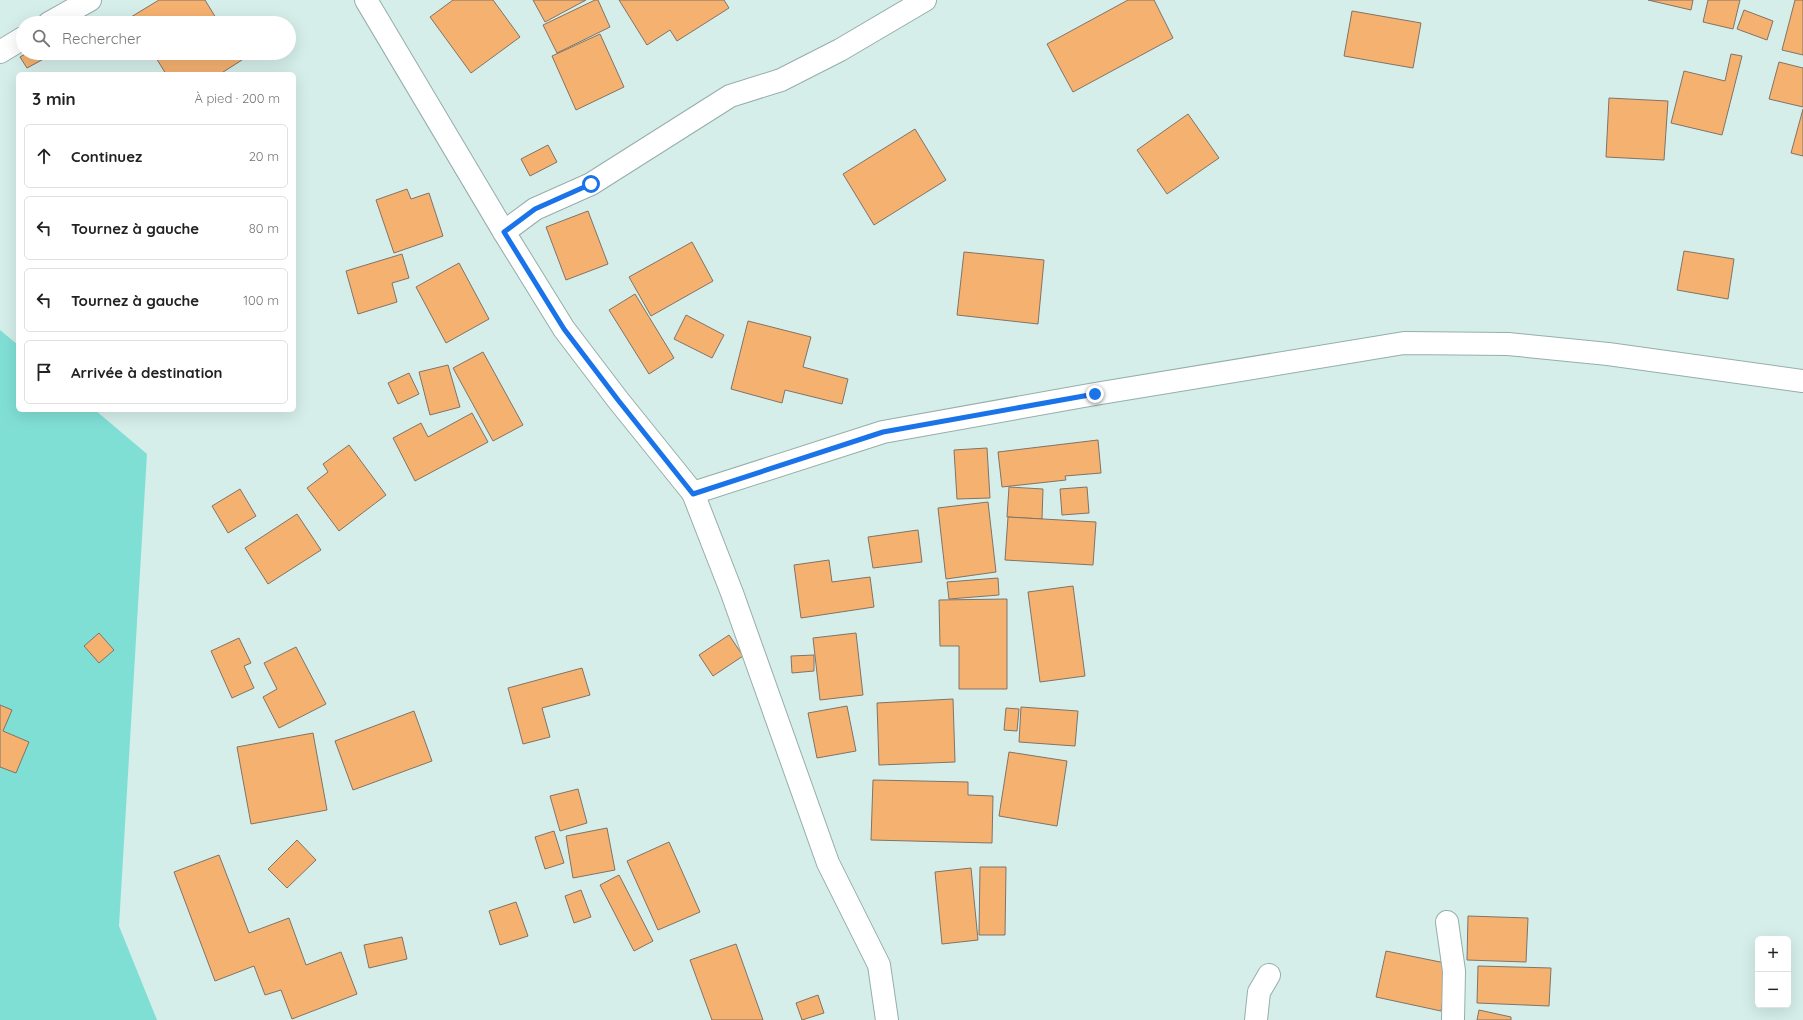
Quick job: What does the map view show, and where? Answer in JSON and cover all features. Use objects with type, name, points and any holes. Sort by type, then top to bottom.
[{"type":"street","points":[[61,16],[90,0]]},
{"type":"street","points":[[366,0],[504,232],[564,329],[693,494],[732,593],[828,863],[879,965],[887,1020]]},
{"type":"street","points":[[504,232],[535,209],[591,184],[730,96],[781,80],[840,50],[925,0]]},
{"type":"street","points":[[0,52],[16,42]]},
{"type":"street","points":[[693,494],[883,432],[1095,394],[1404,343],[1508,344],[1608,354],[1803,381]]},
{"type":"street","points":[[1447,922],[1454,971],[1453,1020]]},
{"type":"street","points":[[1256,1020],[1259,992],[1269,975]]},
{"type":"shaded area","points":[[0,330],[16,343],[16,412],[97,412],[147,454],[119,926],[157,1020],[0,1020]]},
{"type":"building","points":[[159,0],[205,0],[215,16],[133,16]]},
{"type":"building","points":[[453,0],[493,0],[520,37],[471,73],[430,17]]},
{"type":"building","points":[[533,0],[586,0],[545,22]]},
{"type":"building","points":[[595,0],[598,0],[610,27],[557,53],[543,25]]},
{"type":"building","points":[[619,0],[724,0],[729,8],[677,41],[670,30],[647,45]]},
{"type":"building","points":[[1128,0],[1154,0],[1173,38],[1073,92],[1047,44]]},
{"type":"building","points":[[1648,0],[1693,0],[1691,10]]},
{"type":"building","points":[[1708,0],[1740,0],[1733,29],[1703,22]]},
{"type":"building","points":[[1795,0],[1803,0],[1803,55],[1782,50]]},
{"type":"building","points":[[1744,10],[1773,21],[1767,40],[1737,29]]},
{"type":"building","points":[[1352,11],[1421,23],[1413,68],[1344,56]]},
{"type":"building","points":[[600,34],[624,87],[576,110],[552,56]]},
{"type":"building","points":[[1731,54],[1742,56],[1722,135],[1671,123],[1684,71],[1725,81]]},
{"type":"building","points":[[22,60],[42,60],[27,68]]},
{"type":"building","points":[[157,60],[242,60],[223,72],[165,72]]},
{"type":"building","points":[[1779,62],[1803,68],[1803,107],[1769,99]]},
{"type":"building","points":[[1609,98],[1668,101],[1664,160],[1606,157]]},
{"type":"building","points":[[1803,109],[1803,156],[1791,153]]},
{"type":"building","points":[[1188,114],[1219,158],[1167,194],[1137,150]]},
{"type":"building","points":[[915,129],[946,180],[874,225],[843,174]]},
{"type":"building","points":[[548,145],[557,162],[530,176],[521,159]]},
{"type":"building","points":[[407,189],[411,199],[429,193],[443,236],[394,253],[376,200]]},
{"type":"building","points":[[588,211],[608,264],[566,280],[546,227]]},
{"type":"building","points":[[692,242],[713,281],[651,316],[629,277]]},
{"type":"building","points":[[1684,251],[1734,259],[1728,299],[1677,290]]},
{"type":"building","points":[[964,252],[1044,260],[1038,324],[957,315]]},
{"type":"building","points":[[402,254],[409,278],[392,283],[397,302],[358,314],[346,271]]},
{"type":"building","points":[[459,263],[489,319],[446,343],[416,287]]},
{"type":"building","points":[[635,294],[674,358],[649,374],[609,310]]},
{"type":"building","points":[[686,315],[724,335],[712,358],[674,339]]},
{"type":"building","points":[[748,321],[811,337],[803,367],[848,379],[842,404],[785,390],[782,403],[731,389]]},
{"type":"building","points":[[483,352],[523,425],[493,441],[453,368]]},
{"type":"building","points":[[448,365],[460,407],[430,415],[419,372]]},
{"type":"building","points":[[409,373],[419,394],[398,404],[388,383]]},
{"type":"building","points":[[472,413],[488,442],[415,481],[393,438],[421,423],[428,437]]},
{"type":"building","points":[[1098,440],[1101,473],[1065,476],[1066,480],[1002,487],[998,452]]},
{"type":"building","points":[[349,445],[386,495],[339,531],[307,488],[328,472],[323,464]]},
{"type":"building","points":[[987,448],[990,498],[957,499],[954,450]]},
{"type":"building","points":[[1009,487],[1043,489],[1042,519],[1007,517]]},
{"type":"building","points":[[1087,487],[1089,513],[1062,515],[1060,489]]},
{"type":"building","points":[[240,489],[256,516],[228,533],[212,506]]},
{"type":"building","points":[[988,502],[996,572],[946,579],[938,508]]},
{"type":"building","points":[[297,514],[321,550],[268,584],[245,548]]},
{"type":"building","points":[[1008,517],[1096,522],[1093,565],[1005,560]]},
{"type":"building","points":[[918,530],[922,562],[873,568],[868,537]]},
{"type":"building","points":[[829,560],[832,582],[870,577],[874,607],[801,618],[794,565]]},
{"type":"building","points":[[998,578],[999,595],[949,599],[947,582]]},
{"type":"building","points":[[1073,586],[1085,676],[1040,682],[1028,592]]},
{"type":"building","points":[[1007,599],[1007,689],[959,689],[959,646],[940,646],[939,600]]},
{"type":"building","points":[[99,633],[114,650],[99,663],[84,646]]},
{"type":"building","points":[[856,633],[863,695],[820,700],[813,638]]},
{"type":"building","points":[[729,635],[743,656],[713,676],[699,655]]},
{"type":"building","points":[[239,638],[251,663],[244,666],[254,688],[232,698],[211,651]]},
{"type":"building","points":[[296,647],[326,704],[279,728],[263,697],[277,689],[264,663]]},
{"type":"building","points":[[814,655],[814,671],[792,673],[791,656]]},
{"type":"building","points":[[582,668],[590,695],[542,708],[550,737],[523,744],[508,688]]},
{"type":"building","points":[[953,699],[955,762],[879,765],[877,703]]},
{"type":"building","points":[[0,705],[12,710],[3,731],[29,742],[16,773],[0,767]]},
{"type":"building","points":[[847,706],[856,751],[817,758],[808,713]]},
{"type":"building","points":[[1021,707],[1078,711],[1075,746],[1019,742]]},
{"type":"building","points":[[1006,708],[1019,709],[1017,731],[1004,730]]},
{"type":"building","points":[[414,711],[432,761],[353,790],[335,741]]},
{"type":"building","points":[[313,733],[327,810],[251,824],[237,747]]},
{"type":"building","points":[[1009,752],[1067,761],[1057,826],[999,816]]},
{"type":"building","points":[[873,780],[968,782],[968,795],[993,796],[992,843],[871,840]]},
{"type":"building","points":[[578,789],[587,823],[560,831],[550,796]]},
{"type":"building","points":[[607,828],[615,870],[573,878],[566,836]]},
{"type":"building","points":[[554,831],[564,863],[545,869],[535,837]]},
{"type":"building","points":[[297,840],[316,860],[287,888],[268,869]]},
{"type":"building","points":[[669,842],[700,912],[658,930],[627,861]]},
{"type":"building","points":[[219,855],[249,933],[289,918],[306,965],[341,952],[357,994],[292,1019],[281,990],[265,995],[254,966],[215,981],[174,872]]},
{"type":"building","points":[[980,867],[1006,867],[1005,935],[979,935]]},
{"type":"building","points":[[971,868],[978,940],[942,944],[935,872]]},
{"type":"building","points":[[619,875],[653,941],[634,951],[600,885]]},
{"type":"building","points":[[581,890],[591,917],[574,923],[565,896]]},
{"type":"building","points":[[516,902],[528,936],[500,945],[489,911]]},
{"type":"building","points":[[1468,916],[1528,918],[1526,962],[1467,960]]},
{"type":"building","points":[[402,937],[407,959],[369,968],[364,945]]},
{"type":"building","points":[[736,944],[763,1020],[712,1020],[690,960]]},
{"type":"building","points":[[1386,951],[1450,964],[1441,1011],[1376,997]]},
{"type":"building","points":[[1478,966],[1551,968],[1549,1006],[1477,1003]]},
{"type":"building","points":[[818,995],[824,1013],[802,1020],[796,1003]]},
{"type":"building","points":[[1479,1010],[1511,1017],[1511,1020],[1477,1020]]},
{"type":"route","points":[[591,184],[535,209],[504,232],[564,329],[693,494],[883,432],[1095,394]]}]
